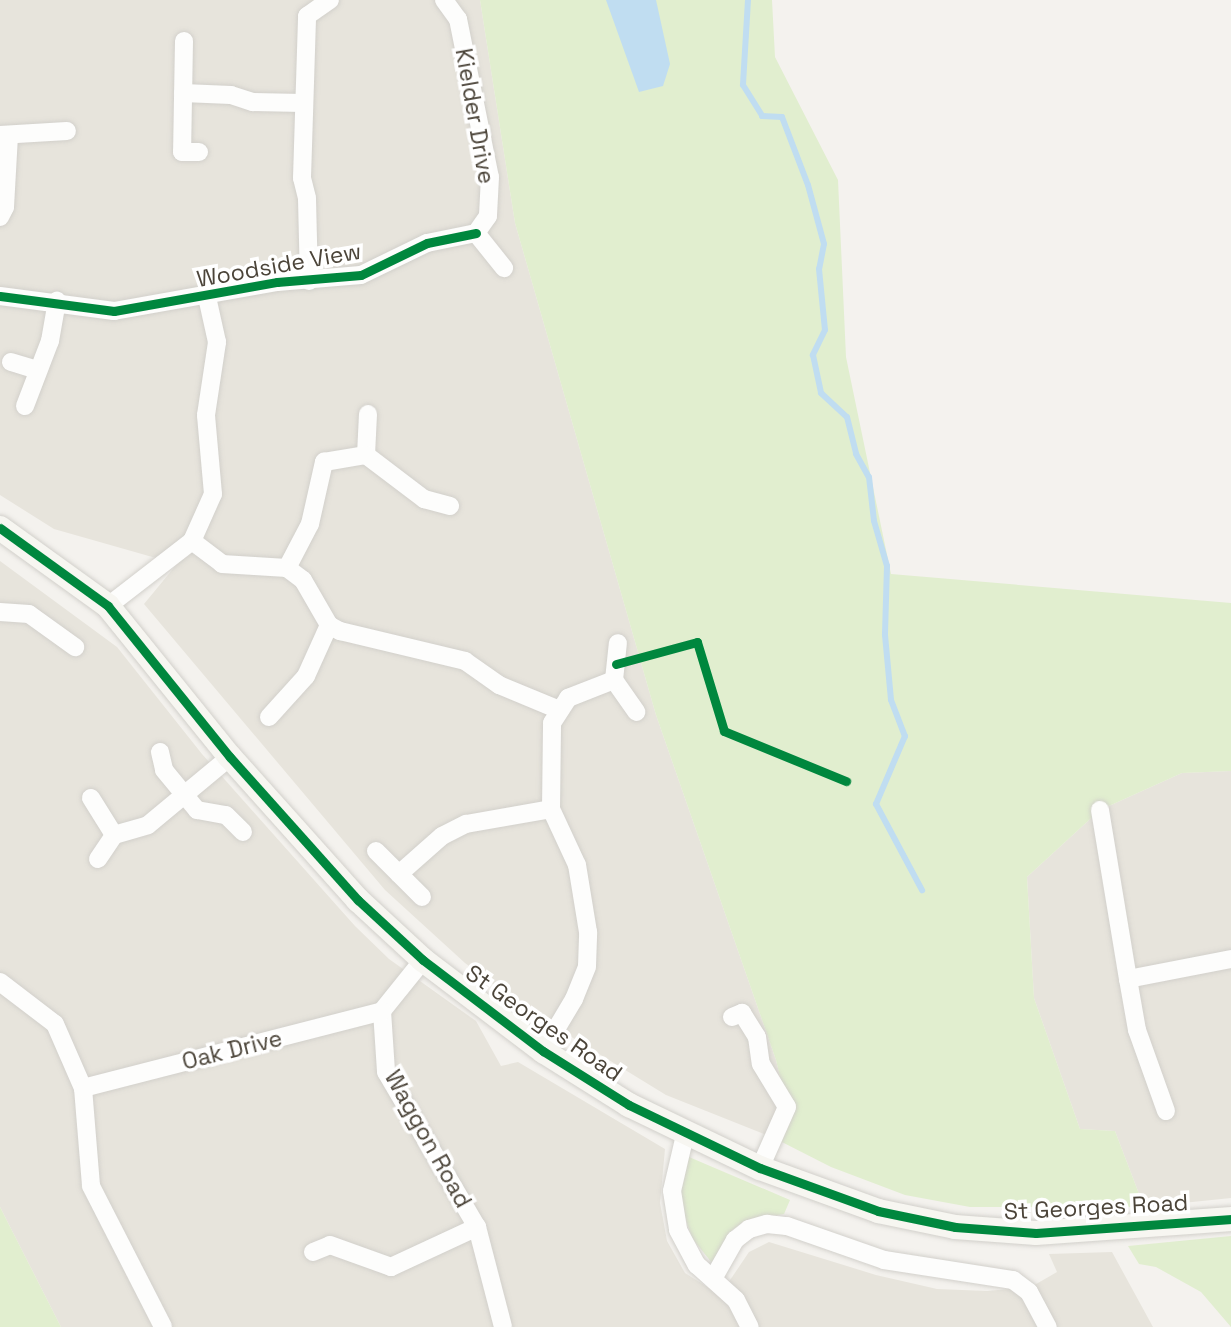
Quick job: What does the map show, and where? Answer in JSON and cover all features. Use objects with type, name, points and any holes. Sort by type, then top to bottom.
[{"type":"street","points":[[309,281],[303,103],[307,16],[330,0]]},
{"type":"street","name":"Kielder Drive","points":[[444,0],[458,19],[490,177],[488,216],[476,233]]},
{"type":"street","points":[[184,41],[182,152],[199,152]]},
{"type":"street","points":[[183,93],[231,95],[253,102],[303,103]]},
{"type":"street","points":[[0,217],[5,207],[4,135],[67,131]]},
{"type":"street","points":[[476,233],[504,268]]},
{"type":"street","name":"Woodside View","points":[[0,296],[57,301],[114,311],[207,297],[277,282],[360,275],[427,243],[476,233]]},
{"type":"street","points":[[108,606],[192,541],[213,494],[206,415],[217,342],[207,297]]},
{"type":"street","points":[[25,406],[50,341],[57,301]]},
{"type":"street","points":[[11,362],[38,370]]},
{"type":"street","points":[[366,455],[368,414]]},
{"type":"street","points":[[287,568],[310,524],[324,462],[366,455],[424,499],[450,506]]},
{"type":"street","name":"St Georges Road","points":[[0,528],[108,606],[230,757],[358,900],[422,960],[543,1051],[685,1135],[760,1168],[878,1211],[955,1227],[1037,1233],[1231,1219]]},
{"type":"street","points":[[192,541],[222,564],[287,568],[303,580],[329,625],[464,660],[499,685],[557,709]]},
{"type":"street","points":[[0,612],[29,614],[75,647]]},
{"type":"street","points":[[269,718],[306,676],[329,625]]},
{"type":"street","points":[[618,643],[614,680],[636,712]]},
{"type":"street","points":[[543,1051],[574,999],[587,966],[588,932],[577,865],[551,809],[552,723],[557,709],[568,698],[614,680]]},
{"type":"street","points":[[160,752],[164,769],[197,810],[226,815],[243,832]]},
{"type":"street","points":[[98,859],[114,835],[148,825],[230,757]]},
{"type":"street","points":[[91,797],[114,835]]},
{"type":"street","points":[[399,874],[442,836],[466,824],[551,809]]},
{"type":"street","points":[[1100,810],[1137,1030],[1166,1111]]},
{"type":"street","points":[[376,851],[422,897]]},
{"type":"street","points":[[1128,979],[1231,959]]},
{"type":"street","points":[[382,1011],[422,960]]},
{"type":"street","points":[[0,982],[55,1024],[83,1088],[91,1186],[163,1327]]},
{"type":"street","points":[[738,1009],[757,1037],[761,1064],[787,1107],[760,1168]]},
{"type":"street","name":"Oak Drive","points":[[83,1088],[382,1011]]},
{"type":"street","name":"Waggon Road","points":[[382,1011],[387,1072],[477,1227],[503,1327]]},
{"type":"street","points":[[685,1135],[675,1168],[673,1210],[685,1249],[736,1300],[750,1327]]},
{"type":"street","points":[[714,1277],[735,1240],[750,1229],[767,1224],[787,1226],[884,1260],[1013,1280],[1029,1292],[1048,1327]]},
{"type":"street","points":[[313,1252],[330,1245],[391,1267],[477,1227]]},
{"type":"shaded area","points":[[0,0],[480,0],[515,223],[656,715],[776,1060],[787,1107],[774,1138],[666,1095],[529,1011],[465,963],[385,890],[144,604],[177,564],[54,529],[0,495]]},
{"type":"shaded area","points":[[0,561],[117,647],[202,754],[355,926],[389,959],[476,1021],[501,1066],[518,1062],[665,1149],[660,1203],[667,1241],[685,1273],[720,1295],[749,1252],[769,1242],[876,1275],[937,1289],[987,1291],[1031,1287],[1057,1272],[1049,1254],[1112,1252],[1153,1327],[61,1327],[0,1207]]},
{"type":"shaded area","points":[[1231,771],[1231,1198],[1144,1207],[1115,1131],[1080,1129],[1034,998],[1027,877],[1100,810],[1182,773]]},
{"type":"green space","points":[[480,0],[772,0],[775,57],[838,180],[846,357],[891,574],[1231,603],[1231,771],[1182,773],[1100,810],[1027,877],[1034,998],[1080,1129],[1115,1131],[1144,1207],[970,1207],[905,1195],[831,1167],[774,1138],[787,1107],[776,1060],[656,715],[515,223]]},
{"type":"green space","points":[[689,1157],[790,1200],[784,1214],[744,1221],[730,1232],[712,1263],[692,1238],[685,1217],[681,1192]]},
{"type":"green space","points":[[0,1207],[61,1327],[0,1327]]},
{"type":"green space","points":[[1231,1236],[1231,1327],[1201,1292],[1156,1267],[1139,1264],[1128,1246]]},
{"type":"water","points":[[606,0],[656,0],[670,64],[663,86],[639,92]]},
{"type":"waterway","points":[[748,0],[743,85],[762,116],[782,117],[808,185],[824,244],[819,269],[825,330],[813,355],[821,393],[847,417],[856,454],[869,477],[874,521],[887,566],[885,635],[891,700],[905,736],[876,804],[922,890]]},
{"type":"cycle path","points":[[0,296],[114,311],[277,282],[361,275],[427,243],[476,233]]},
{"type":"cycle path","points":[[0,528],[108,606],[230,757],[358,900],[423,960],[543,1051],[629,1105],[760,1168],[878,1211],[955,1227],[1036,1233],[1231,1219]]},
{"type":"cycle path","points":[[616,664],[697,642],[724,731],[846,781]]}]
